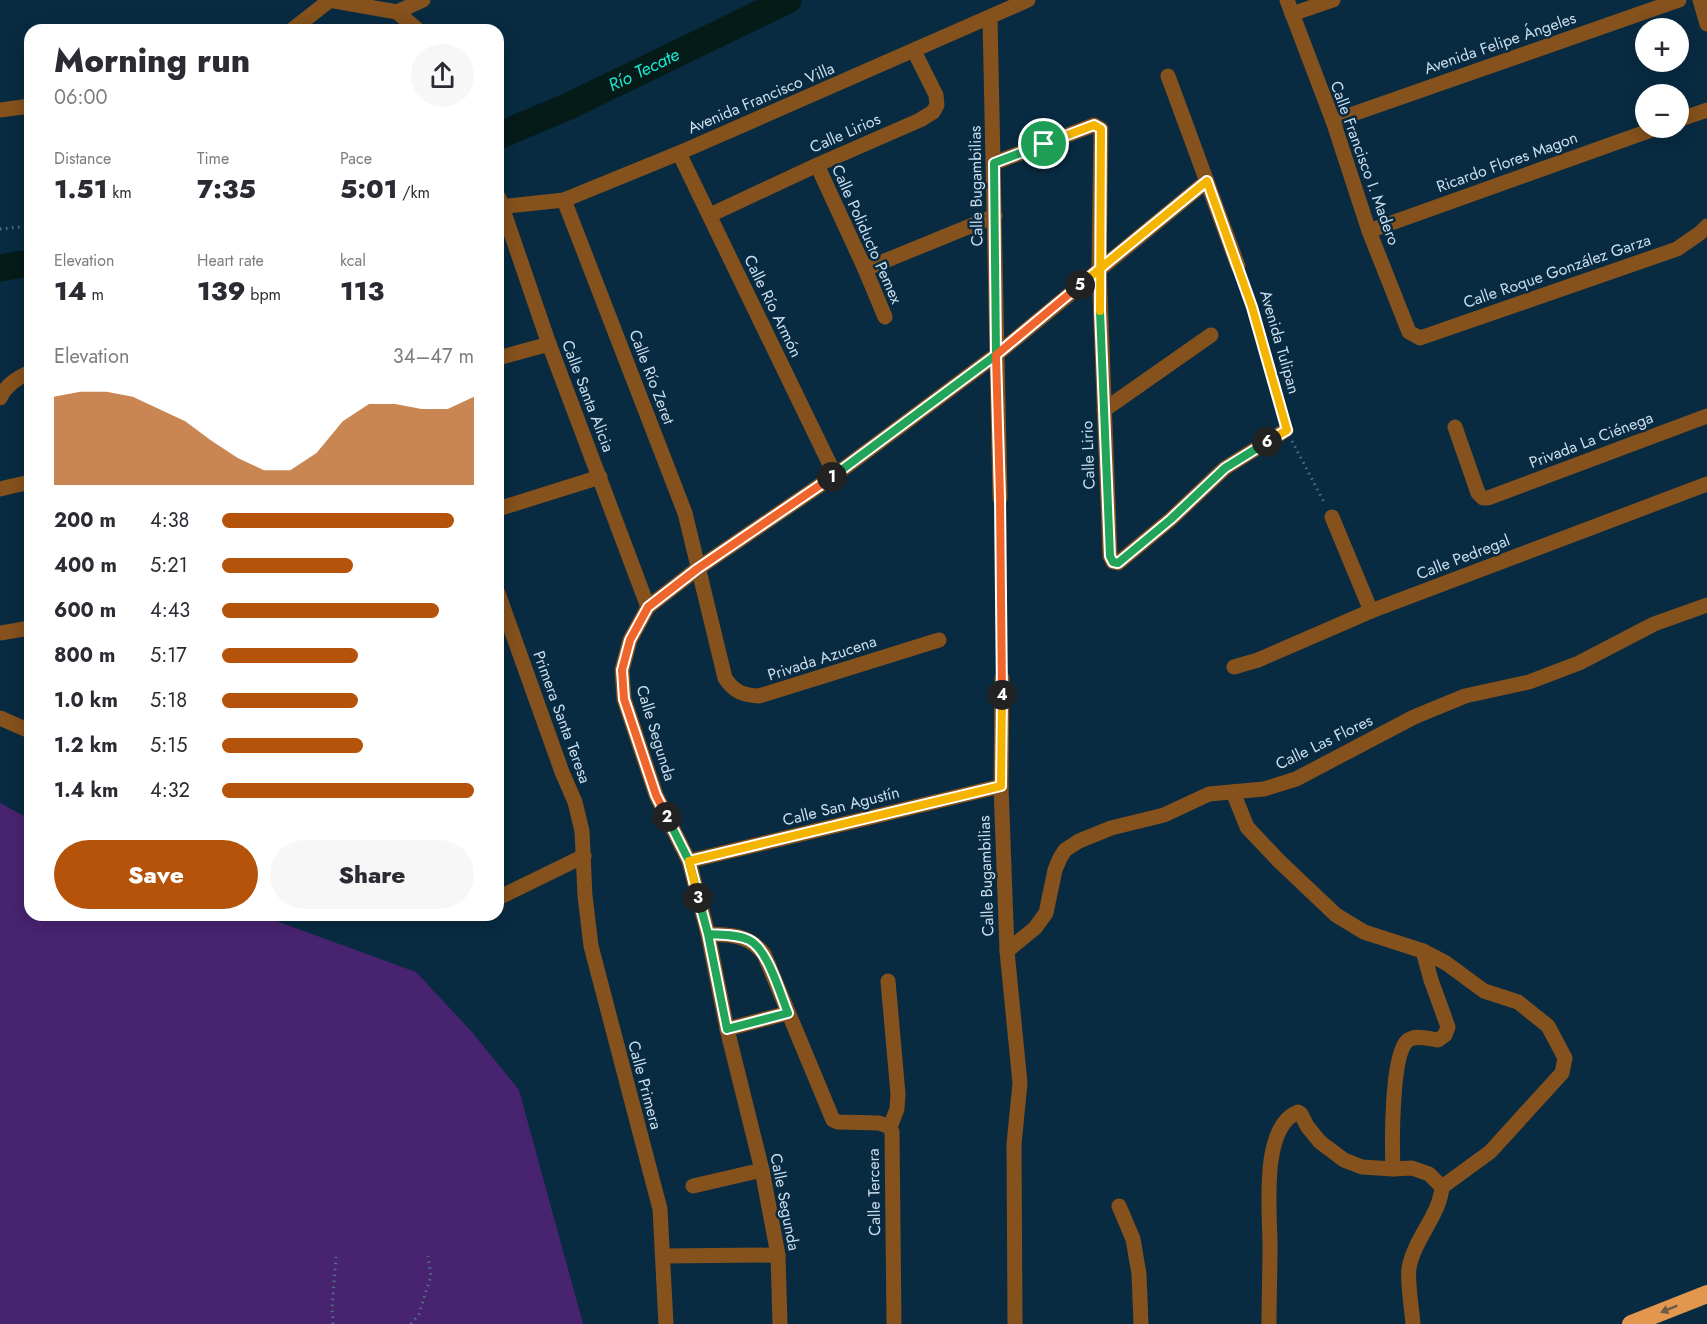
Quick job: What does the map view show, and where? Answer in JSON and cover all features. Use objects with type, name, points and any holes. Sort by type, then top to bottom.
[{"type":"highway","points":[[1631,1324],[1707,1294]]},
{"type":"street","points":[[300,24],[330,0],[396,12],[410,24]]},
{"type":"street","points":[[396,12],[423,0]]},
{"type":"street","name":"Avenida Francisco Villa","points":[[504,203],[564,200],[679,153],[1028,0]]},
{"type":"street","points":[[1290,7],[1333,0]]},
{"type":"street","name":"Avenida Felipe Ángeles","points":[[1333,121],[1679,0]]},
{"type":"street","points":[[1700,0],[1707,24]]},
{"type":"street","name":"Calle Francisco I. Madero","points":[[1290,7],[1333,121],[1369,231],[1409,332],[1413,336]]},
{"type":"street","name":"Calle Bugambilias","points":[[990,18],[996,216],[996,355],[1000,498]]},
{"type":"street","name":"Calle Lirios","points":[[710,215],[920,120],[933,112],[937,105],[936,95],[914,51]]},
{"type":"street","points":[[1168,76],[1238,266]]},
{"type":"street","points":[[0,110],[24,107]]},
{"type":"street","points":[[1689,116],[1707,110]]},
{"type":"street","name":"Calle Lirio","points":[[994,163],[1094,125],[1101,129],[1099,269],[1110,556],[1113,562],[1118,563],[1171,519],[1225,468],[1287,430]]},
{"type":"street","name":"Ricardo Flores Magon","points":[[1369,231],[1635,136]]},
{"type":"street","name":"Calle Río Armón","points":[[679,153],[835,475]]},
{"type":"street","name":"Calle Poliducto Pemex","points":[[817,165],[885,317]]},
{"type":"street","points":[[996,355],[1207,181]]},
{"type":"street","name":"Calle Río Zeret","points":[[564,200],[685,513],[697,569]]},
{"type":"street","points":[[865,269],[996,216]]},
{"type":"street","name":"Calle Santa Alicia","points":[[504,217],[648,607]]},
{"type":"street","name":"Calle Roque González Garza","points":[[1413,336],[1420,338],[1677,249],[1707,226]]},
{"type":"street","points":[[1104,410],[1211,335]]},
{"type":"street","points":[[504,356],[549,344]]},
{"type":"street","name":"Calle Segunda","points":[[780,1324],[778,1255],[762,1170],[727,1029],[708,934],[689,861],[656,795],[624,699],[622,670],[630,640],[648,607],[697,569],[835,475],[996,355]]},
{"type":"street","points":[[0,398],[4,391],[24,375]]},
{"type":"street","name":"Privada La Ciénega","points":[[1455,427],[1478,493],[1483,498],[1488,498],[1707,416]]},
{"type":"street","points":[[504,507],[600,477]]},
{"type":"street","points":[[0,489],[24,483]]},
{"type":"street","name":"Calle Pedregal","points":[[1234,667],[1258,660],[1371,611],[1707,484]]},
{"type":"street","points":[[1332,517],[1371,611]]},
{"type":"street","name":"Privada Azucena","points":[[697,569],[725,678],[738,693],[759,696],[939,640]]},
{"type":"street","name":"Calle Las Flores","points":[[1007,951],[1035,928],[1046,913],[1055,870],[1065,850],[1079,841],[1111,828],[1164,815],[1209,794],[1264,789],[1296,779],[1414,717],[1465,696],[1529,682],[1579,663],[1654,624],[1707,605]]},
{"type":"street","name":"Primera Santa Teresa","points":[[504,610],[562,772],[575,802],[582,831],[584,856]]},
{"type":"street","points":[[0,633],[24,629]]},
{"type":"street","name":"Calle Bugambilias","points":[[1002,678],[1001,786],[1007,951],[1020,1083],[1014,1144],[1015,1324]]},
{"type":"street","points":[[0,718],[24,728]]},
{"type":"street","name":"Calle San Agustín","points":[[689,861],[1001,786]]},
{"type":"street","points":[[1233,792],[1247,827],[1336,915],[1364,932],[1423,951],[1446,963],[1484,991],[1518,1002],[1548,1026],[1565,1058],[1562,1073],[1490,1152],[1442,1186],[1441,1198],[1419,1239],[1408,1270],[1413,1324]]},
{"type":"street","points":[[504,895],[584,856]]},
{"type":"street","name":"Calle Primera","points":[[584,856],[585,896],[591,946],[660,1209],[666,1324]]},
{"type":"street","name":"Calle Tercera","points":[[708,934],[747,939],[756,944],[764,954],[833,1120],[879,1123],[890,1127],[892,1132],[894,1324]]},
{"type":"street","points":[[1393,1169],[1392,1124],[1400,1052],[1406,1041],[1414,1037],[1438,1040],[1446,1035],[1448,1027],[1423,951]]},
{"type":"street","points":[[888,981],[898,1094],[897,1109],[890,1127]]},
{"type":"street","points":[[727,1029],[788,1013]]},
{"type":"street","points":[[1269,1324],[1268,1178],[1275,1142],[1287,1119],[1298,1112],[1301,1114],[1320,1142],[1344,1160],[1362,1167],[1412,1168],[1429,1174],[1442,1186]]},
{"type":"street","points":[[693,1186],[762,1170]]},
{"type":"street","points":[[1119,1206],[1133,1239],[1139,1274],[1141,1324]]},
{"type":"street","points":[[664,1256],[778,1255]]},
{"type":"path","points":[[0,229],[24,227]]},
{"type":"path","name":"Avenida Tulipan","points":[[1238,266],[1287,430],[1332,517]]},
{"type":"path","points":[[1000,498],[1002,678]]},
{"type":"path","points":[[411,1324],[419,1314],[431,1276],[428,1256]]},
{"type":"path","points":[[333,1324],[336,1257]]},
{"type":"shaded area","points":[[0,803],[24,816],[24,921],[276,921],[416,972],[472,1032],[519,1090],[583,1324],[0,1324]]},
{"type":"waterway","name":"Río Tecate","points":[[504,133],[569,106],[788,0]]},
{"type":"waterway","name":"Río Tecate","points":[[0,268],[24,264]]},
{"type":"route","points":[[1044,144],[994,163],[996,355],[835,475],[697,569],[648,607],[630,640],[622,670],[624,699],[656,795],[689,861],[708,934],[727,1029],[788,1013],[764,954],[756,944],[734,936],[708,934],[689,861],[1001,786],[1000,498],[996,355],[1099,269],[1207,181],[1252,307],[1287,430],[1225,468],[1171,519],[1118,563],[1113,562],[1110,556],[1099,269],[1101,129],[1094,125],[1044,144]]}]
